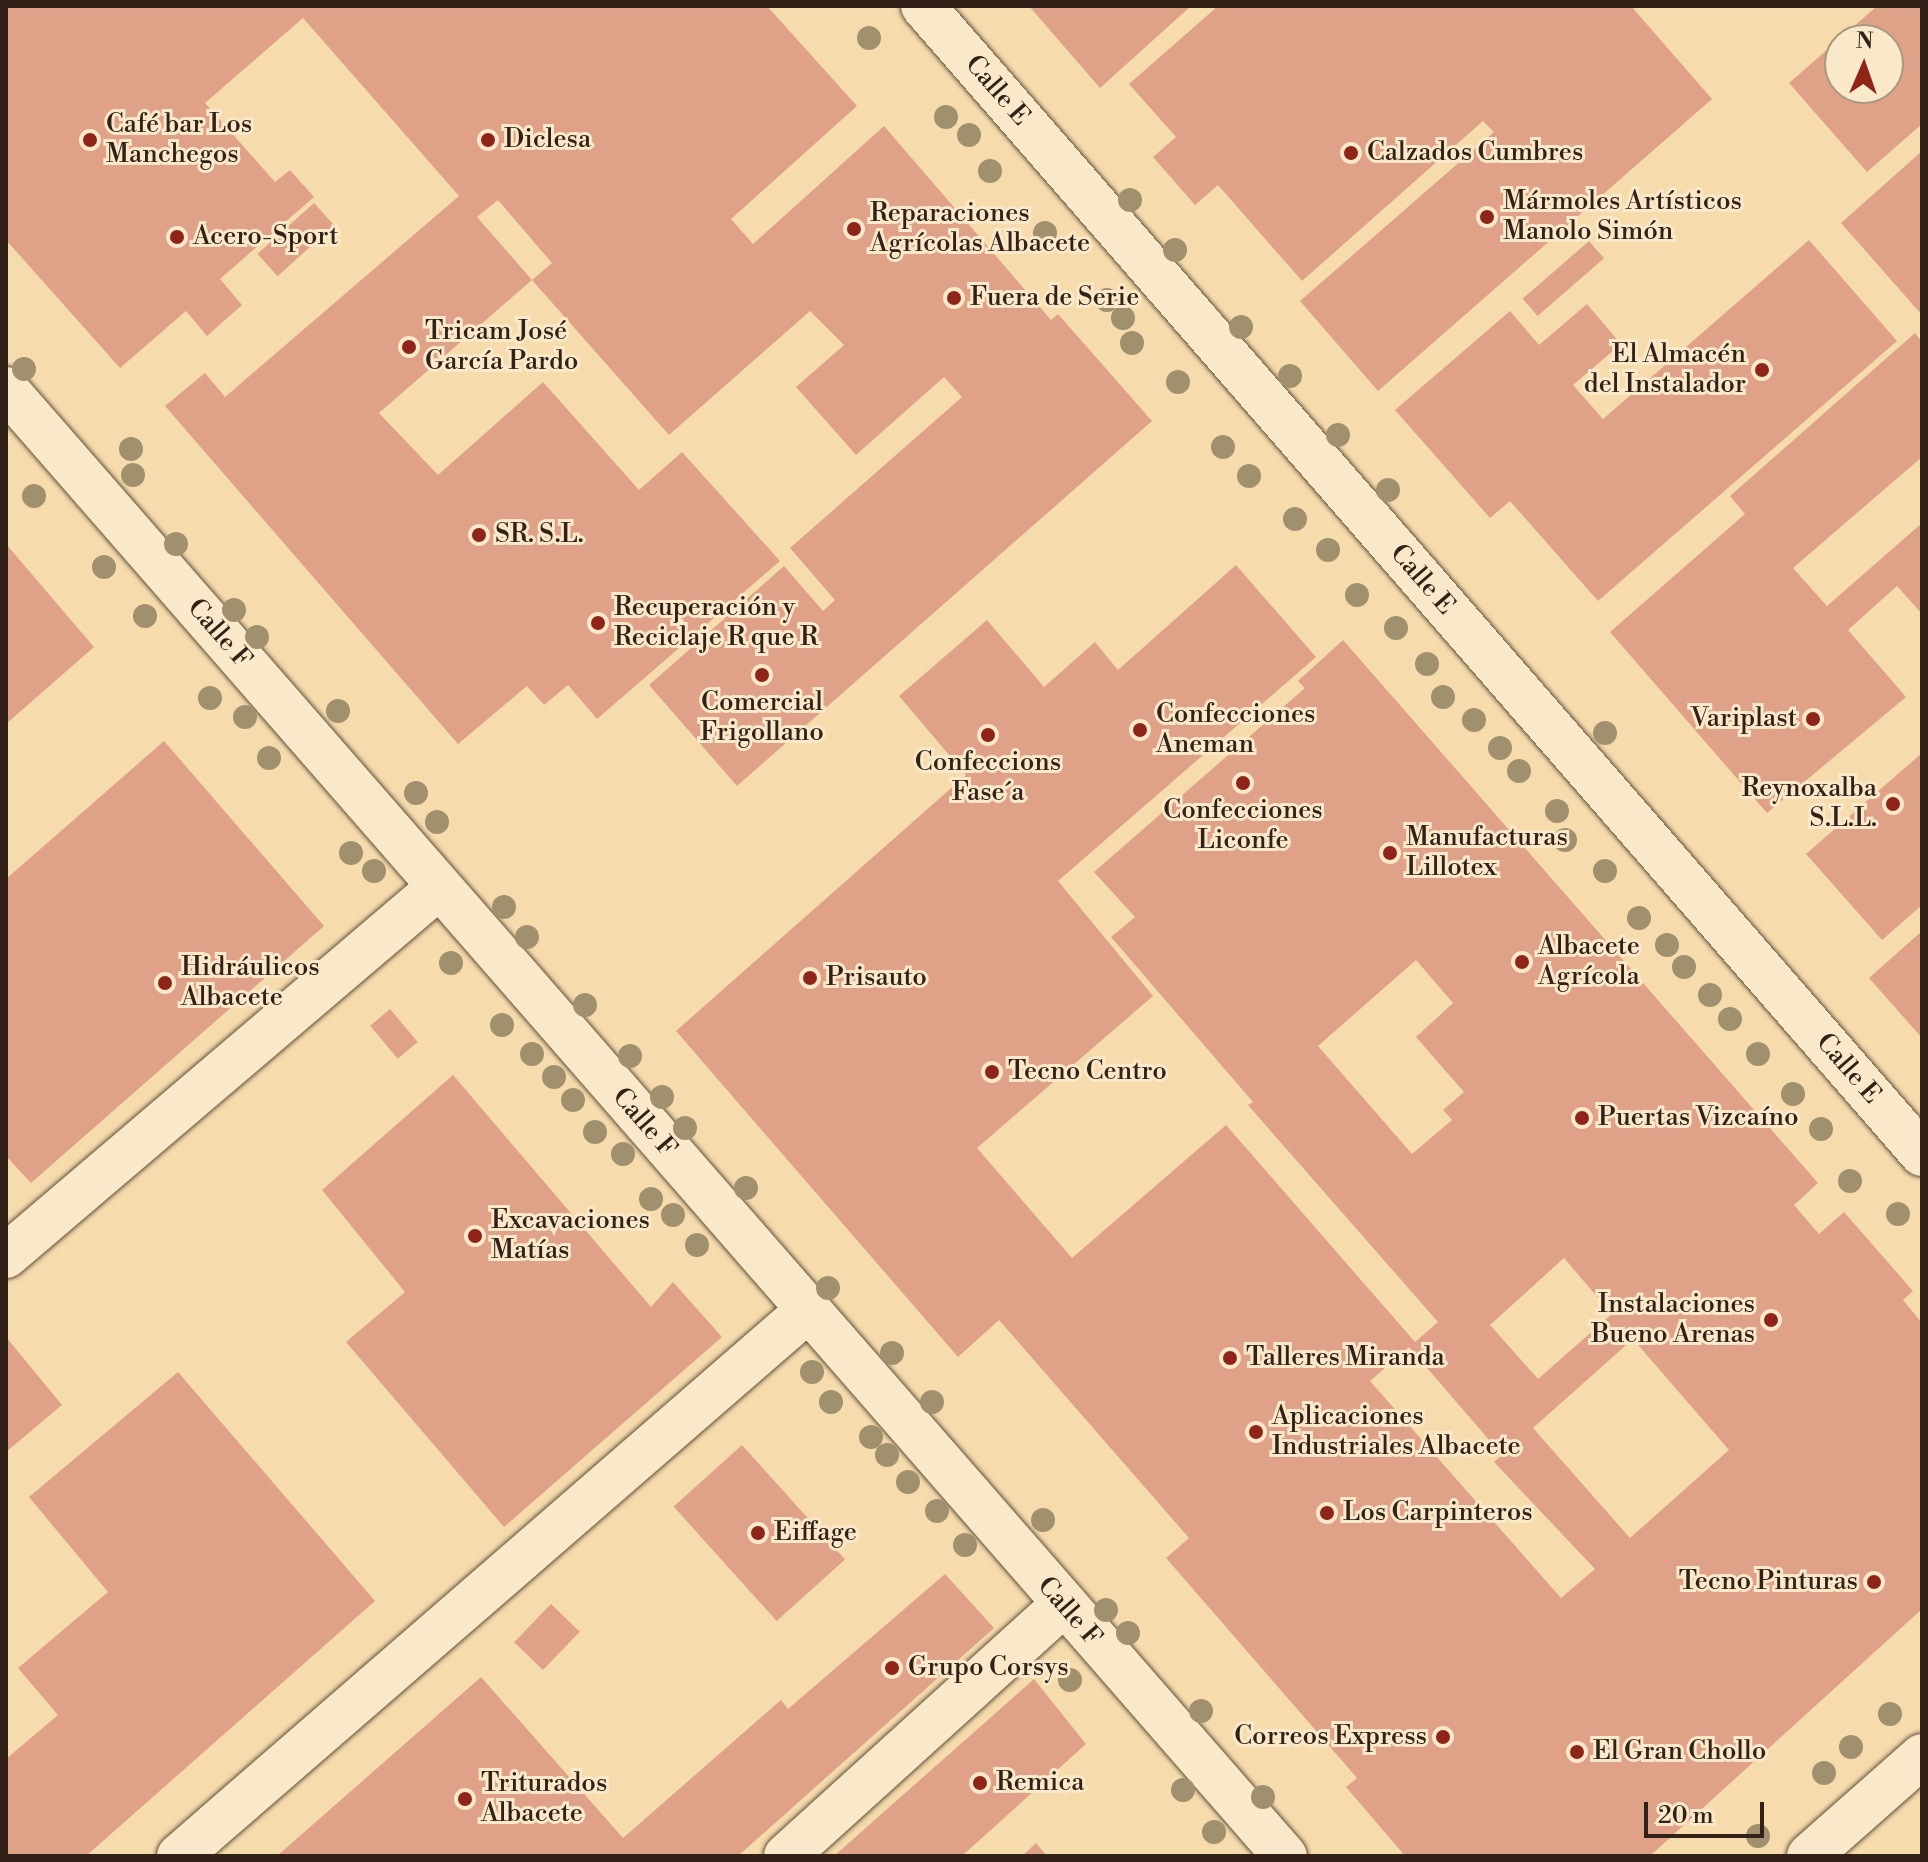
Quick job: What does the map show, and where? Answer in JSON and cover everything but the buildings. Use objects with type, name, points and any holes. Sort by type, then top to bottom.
[{"type":"street","name":"Calle E","points":[[923,6],[1922,1154]]},
{"type":"street","name":"Calle F","points":[[10,403],[439,887],[1285,1856]]},
{"type":"street","points":[[6,1256],[439,887]]},
{"type":"street","points":[[179,1856],[807,1311]]},
{"type":"street","points":[[786,1856],[1063,1605]]},
{"type":"street","points":[[1809,1856],[1922,1756]]},
{"type":"place","name":"Café bar Los Manchegos","points":[[90,140]]},
{"type":"place","name":"Diclesa","points":[[488,140]]},
{"type":"place","name":"Calzados Cumbres","points":[[1351,153]]},
{"type":"place","name":"Mármoles Artísticos Manolo Simón","points":[[1487,217]]},
{"type":"place","name":"Reparaciones Agrícolas Albacete","points":[[854,229]]},
{"type":"place","name":"Acero-Sport","points":[[177,237]]},
{"type":"place","name":"Fuera de Serie","points":[[954,298]]},
{"type":"place","name":"Tricam José García Pardo","points":[[409,347]]},
{"type":"place","name":"El Almacén del Instalador","points":[[1762,370]]},
{"type":"place","name":"SR. S.L.","points":[[479,535]]},
{"type":"place","name":"Recuperación y Reciclaje R que R","points":[[598,623]]},
{"type":"place","name":"Comercial Frigollano","points":[[762,675]]},
{"type":"place","name":"Variplast","points":[[1813,719]]},
{"type":"place","name":"Confecciones Aneman","points":[[1140,730]]},
{"type":"place","name":"Confeccions Fase´a","points":[[988,735]]},
{"type":"place","name":"Confecciones Liconfe","points":[[1243,783]]},
{"type":"place","name":"Reynoxalba S.L.L.","points":[[1893,804]]},
{"type":"place","name":"Manufacturas Lillotex","points":[[1390,853]]},
{"type":"place","name":"Albacete Agrícola","points":[[1522,962]]},
{"type":"place","name":"Prisauto","points":[[810,978]]},
{"type":"place","name":"Hidráulicos Albacete","points":[[165,983]]},
{"type":"place","name":"Tecno Centro","points":[[992,1072]]},
{"type":"place","name":"Puertas Vizcaíno","points":[[1582,1118]]},
{"type":"place","name":"Excavaciones Matías","points":[[475,1236]]},
{"type":"place","name":"Instalaciones Bueno Arenas","points":[[1771,1320]]},
{"type":"place","name":"Talleres Miranda","points":[[1230,1358]]},
{"type":"place","name":"Aplicaciones Industriales Albacete","points":[[1256,1432]]},
{"type":"place","name":"Los Carpinteros","points":[[1327,1513]]},
{"type":"place","name":"Eiffage","points":[[758,1533]]},
{"type":"place","name":"Tecno Pinturas","points":[[1874,1582]]},
{"type":"place","name":"Grupo Corsys","points":[[892,1668]]},
{"type":"place","name":"Correos Express","points":[[1443,1737]]},
{"type":"place","name":"El Gran Chollo","points":[[1577,1752]]},
{"type":"place","name":"Remica","points":[[980,1783]]},
{"type":"place","name":"Triturados Albacete","points":[[465,1799]]}]
